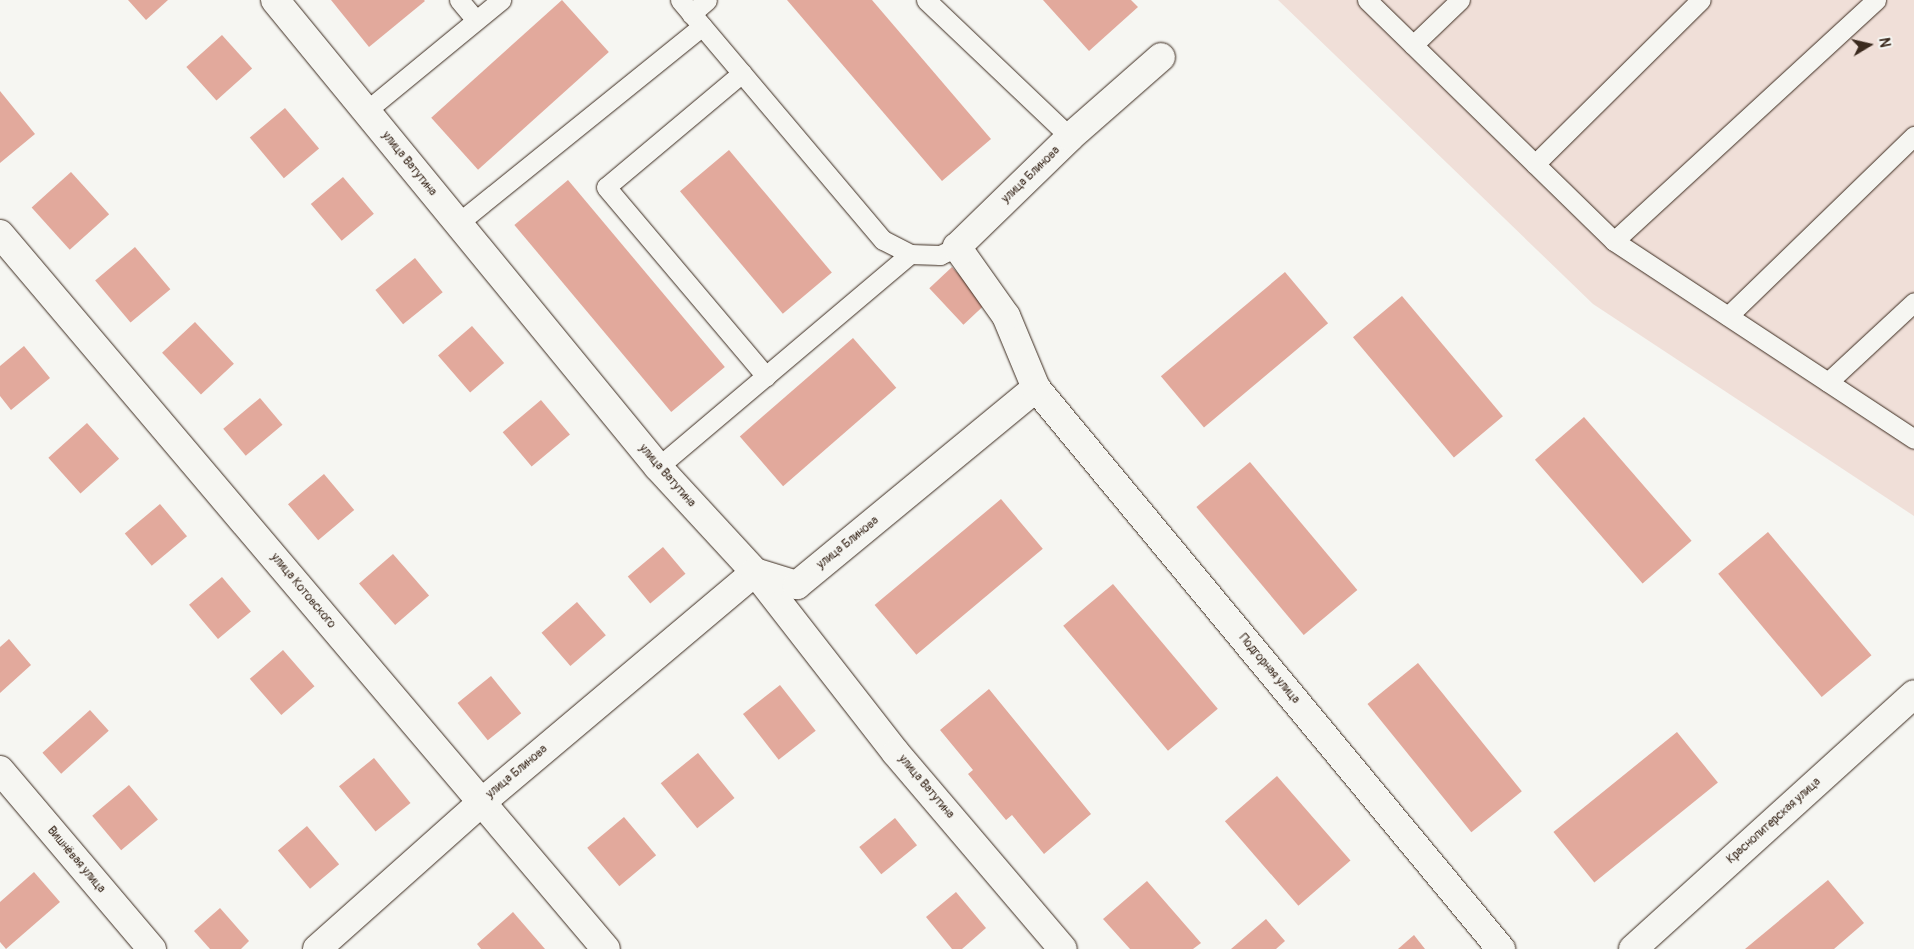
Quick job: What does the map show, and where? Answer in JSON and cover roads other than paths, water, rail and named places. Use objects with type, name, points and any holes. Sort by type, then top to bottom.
[{"type":"street","name":"улица Ватутина","points":[[275,0],[658,467],[755,572],[896,753],[1063,949]]},
{"type":"street","name":"улица Блинова","points":[[957,247],[1070,137],[1161,57]]},
{"type":"street","name":"улица Котовского","points":[[0,234],[606,949]]},
{"type":"street","points":[[957,247],[1006,316],[1036,388]]},
{"type":"street","name":"улица Блинова","points":[[318,949],[482,802],[755,572],[797,584],[1036,388]]},
{"type":"street","name":"Подгорная улица","points":[[1036,388],[1501,949]]},
{"type":"street","name":"Краснопитерская улица","points":[[1633,949],[1914,694]]},
{"type":"street","name":"Вишнёвая улица","points":[[0,770],[152,949]]},
{"type":"lane","points":[[459,0],[476,20]]},
{"type":"lane","points":[[366,111],[501,0]]},
{"type":"lane","points":[[457,224],[707,0]]},
{"type":"lane","points":[[926,0],[1070,137]]},
{"type":"lane","points":[[1367,0],[1614,241],[1914,439]]},
{"type":"lane","points":[[1413,45],[1460,0]]},
{"type":"lane","points":[[1535,164],[1701,0]]},
{"type":"lane","points":[[1614,241],[1876,0]]},
{"type":"lane","points":[[691,13],[883,240],[910,254],[940,255],[957,247]]},
{"type":"lane","points":[[742,74],[606,187],[766,376]]},
{"type":"lane","points":[[1728,316],[1914,136]]},
{"type":"lane","points":[[658,467],[910,254]]},
{"type":"lane","points":[[1828,382],[1914,302]]}]
